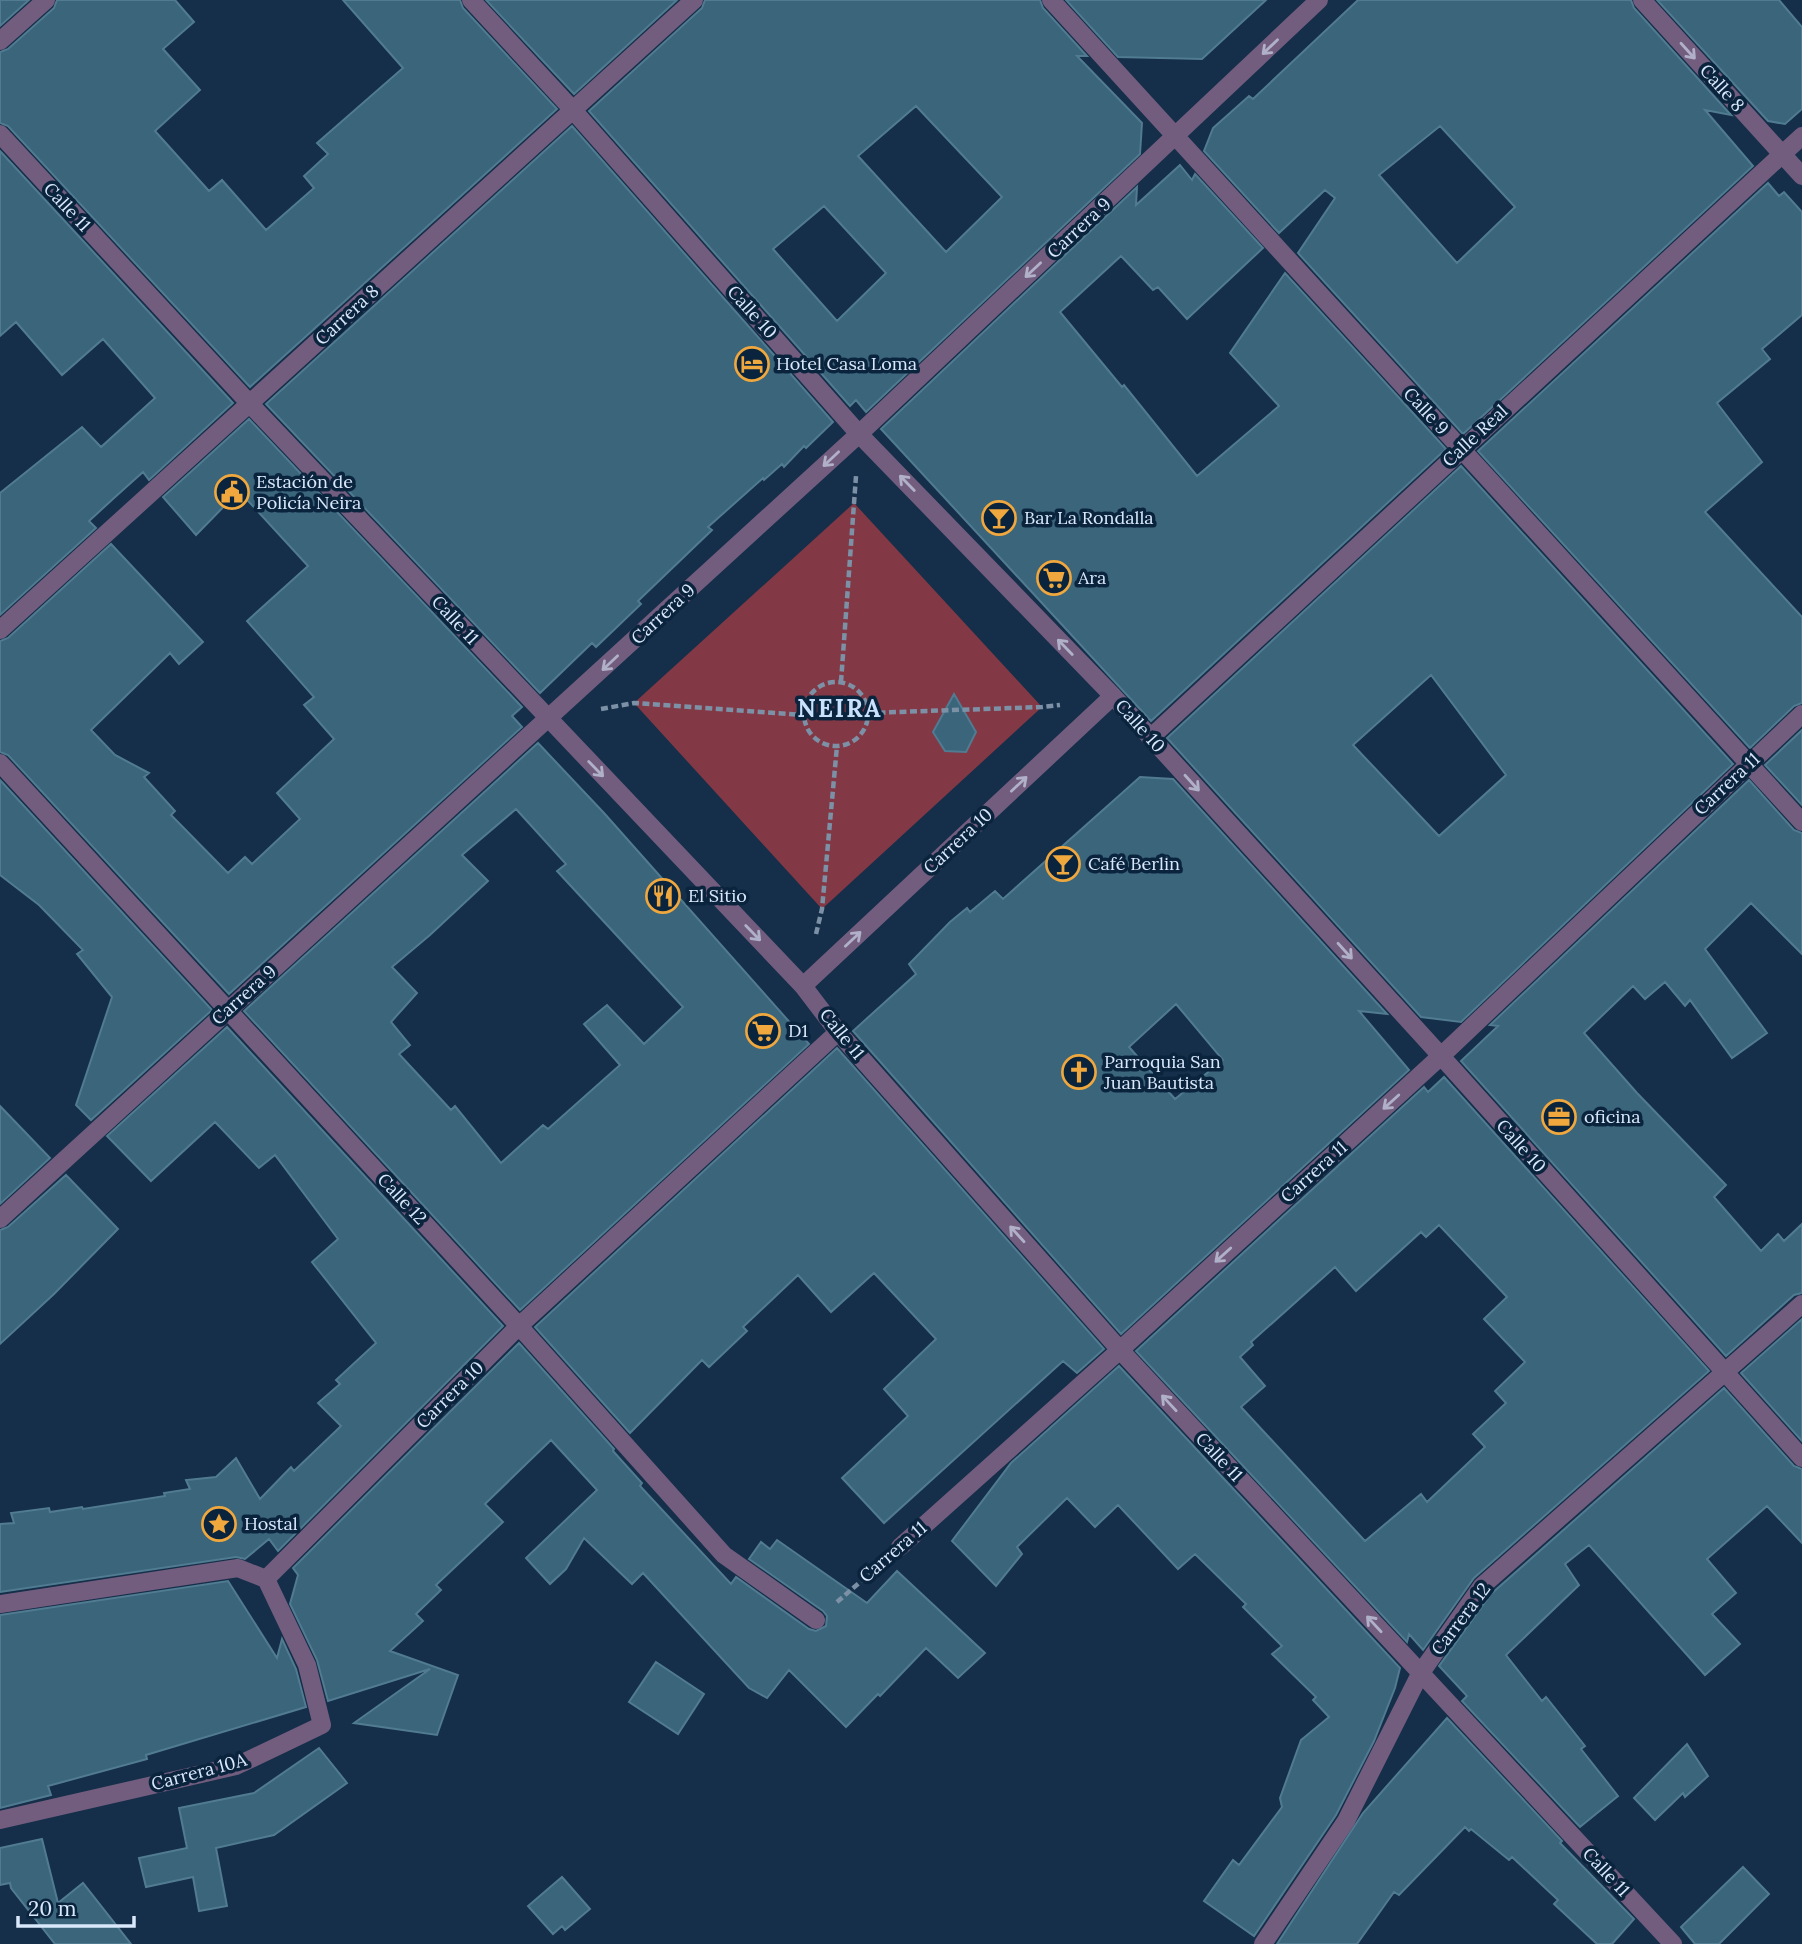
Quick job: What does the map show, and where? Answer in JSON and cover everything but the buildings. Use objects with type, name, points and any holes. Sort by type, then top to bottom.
[{"type":"street","points":[[0,41],[46,0]]},
{"type":"street","name":"Calle 10","points":[[471,0],[572,109],[859,433],[1113,696],[1802,1458]]},
{"type":"street","name":"Carrera 8","points":[[0,630],[694,0]]},
{"type":"street","name":"Calle 9","points":[[1051,0],[1802,822]]},
{"type":"street","name":"Carrera 9","points":[[0,1219],[859,433],[1320,0]]},
{"type":"street","name":"Calle 8","points":[[1642,0],[1802,176]]},
{"type":"street","name":"Calle 11","points":[[0,134],[250,404],[803,986],[838,1032],[1120,1350],[1673,1944]]},
{"type":"street","name":"Calle Real","points":[[1150,738],[1802,136]]},
{"type":"street","name":"Carrera 10","points":[[803,986],[1113,696]]},
{"type":"street","name":"Carrera 11","points":[[900,1547],[1441,1056],[1802,714]]},
{"type":"street","name":"Calle 12","points":[[0,763],[519,1326],[724,1555],[816,1620]]},
{"type":"street","name":"Carrera 10","points":[[266,1579],[519,1326],[838,1032]]},
{"type":"street","name":"Carrera 12","points":[[1263,1944],[1346,1821],[1420,1674],[1482,1586],[1802,1304]]},
{"type":"street","points":[[0,1604],[238,1568],[266,1579]]},
{"type":"street","name":"Carrera 10A","points":[[0,1820],[236,1766],[322,1725],[307,1665],[266,1579]]},
{"type":"path","points":[[841,682],[859,433]]},
{"type":"path","points":[[841,682],[860,692],[868,713],[863,732],[856,739],[837,746],[818,741],[810,734],[803,715],[810,694],[818,686],[841,682]]},
{"type":"path","points":[[597,710],[634,703],[803,715]]},
{"type":"path","points":[[868,713],[1065,704]]},
{"type":"path","points":[[816,934],[821,909],[837,746]]},
{"type":"path","name":"Carrera 11","points":[[816,1620],[900,1547]]},
{"type":"shaded area","points":[[854,503],[1042,707],[822,909],[634,703]]},
{"type":"place","name":"Hotel Casa Loma","points":[[752,364]]},
{"type":"place","name":"Estación de Policía Neira","points":[[232,492]]},
{"type":"place","name":"Bar La Rondalla","points":[[999,518]]},
{"type":"place","name":"Ara","points":[[1054,578]]},
{"type":"place","name":"Café Berlin","points":[[1063,864]]},
{"type":"place","name":"El Sitio","points":[[663,896]]},
{"type":"place","name":"D1","points":[[763,1031]]},
{"type":"place","name":"Parroquia San Juan Bautista","points":[[1079,1072]]},
{"type":"place","name":"oficina","points":[[1559,1117]]},
{"type":"place","name":"Hostal","points":[[219,1524]]},
{"type":"district","name":"NEIRA","points":[[840,709]]}]
